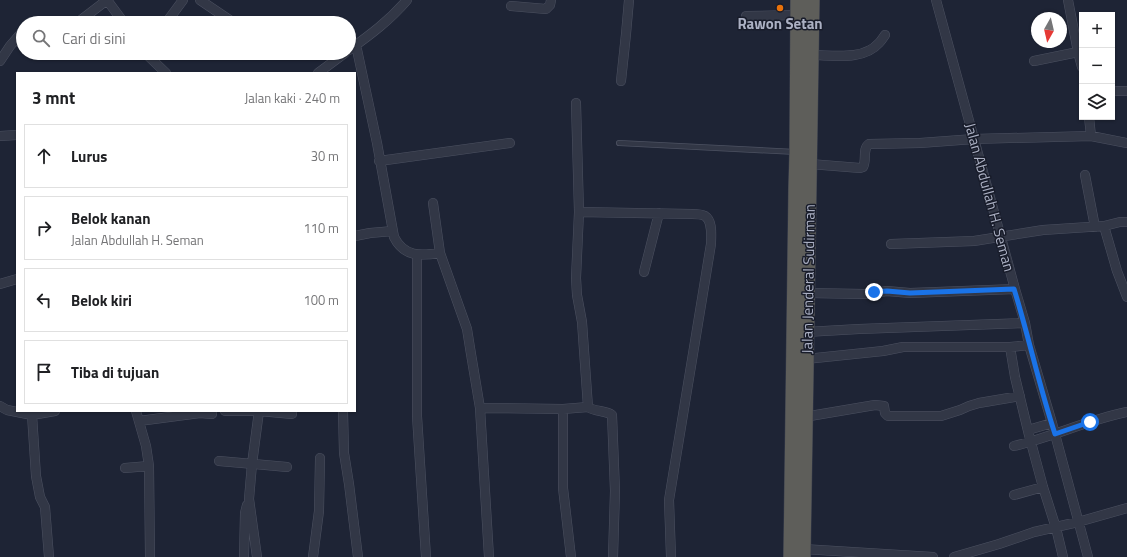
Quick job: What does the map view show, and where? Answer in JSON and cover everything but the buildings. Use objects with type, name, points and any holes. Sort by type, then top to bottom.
[{"type":"highway","name":"Jalan Jenderal Sudirman","points":[[798,0],[798,152],[807,293],[799,554]]},
{"type":"highway","name":"Jalan Jenderal Sudirman","points":[[799,554],[802,218],[810,164],[812,0]]},
{"type":"street","points":[[86,16],[107,0],[119,16]]},
{"type":"street","points":[[171,16],[183,0]]},
{"type":"street","points":[[200,0],[224,16]]},
{"type":"street","points":[[356,45],[375,31],[407,0]]},
{"type":"street","points":[[511,6],[546,9],[550,5],[551,0]]},
{"type":"street","points":[[621,81],[629,0]]},
{"type":"street","name":"Jalan Abdullah H. Seman","points":[[936,0],[1088,557]]},
{"type":"street","points":[[1068,0],[1079,56]]},
{"type":"street","points":[[746,16],[798,16]]},
{"type":"street","points":[[811,55],[846,56],[859,54],[871,50],[879,44],[885,35]]},
{"type":"street","points":[[0,61],[16,39]]},
{"type":"street","points":[[1034,61],[1078,52]]},
{"type":"street","points":[[152,60],[165,72]]},
{"type":"street","points":[[319,72],[336,60]]},
{"type":"street","points":[[355,60],[377,143],[379,160],[396,240],[403,249],[418,256],[440,254]]},
{"type":"street","points":[[1115,91],[1127,91]]},
{"type":"street","points":[[576,103],[579,212],[576,278],[577,295],[582,322],[588,406]]},
{"type":"street","points":[[1089,120],[1091,136]]},
{"type":"street","points":[[0,136],[16,135]]},
{"type":"street","points":[[810,164],[863,167],[865,165],[865,148],[866,145],[869,144],[920,143],[974,139],[1091,136],[1127,143]]},
{"type":"street","points":[[379,160],[510,143]]},
{"type":"street","points":[[1085,175],[1100,226],[1127,297]]},
{"type":"street","points":[[433,204],[440,254],[467,329],[480,408],[489,557]]},
{"type":"street","points":[[579,212],[702,215],[708,218],[711,228],[711,244],[669,500],[671,557]]},
{"type":"street","points":[[644,272],[659,213]]},
{"type":"street","points":[[890,244],[974,241],[1043,230],[1100,226],[1127,222]]},
{"type":"street","points":[[356,236],[393,231]]},
{"type":"street","points":[[418,256],[417,416],[426,557]]},
{"type":"street","points":[[0,284],[16,279]]},
{"type":"street","points":[[807,293],[865,294],[887,291],[910,293],[1014,289]]},
{"type":"street","points":[[806,332],[1025,323]]},
{"type":"street","points":[[806,359],[884,351],[903,347],[1010,347],[1029,345]]},
{"type":"street","points":[[1010,347],[1015,377],[1031,442],[1063,557]]},
{"type":"street","points":[[804,417],[875,405],[884,406],[885,413],[888,416],[941,416],[979,403],[1020,396]]},
{"type":"street","points":[[0,406],[7,410],[16,412]]},
{"type":"street","points":[[480,408],[563,409],[588,406],[591,409],[611,414],[613,416],[613,557]]},
{"type":"street","points":[[563,409],[563,488],[571,557]]},
{"type":"street","points":[[17,412],[32,415],[49,412]]},
{"type":"street","points":[[136,412],[146,446],[149,466],[150,557]]},
{"type":"street","points":[[244,557],[245,513],[249,499],[259,412]]},
{"type":"street","points":[[270,412],[292,414]]},
{"type":"street","points":[[343,412],[344,453],[358,557]]},
{"type":"street","points":[[1014,446],[1031,442],[1107,416],[1127,412]]},
{"type":"street","points":[[139,421],[212,414]]},
{"type":"street","points":[[32,415],[36,476],[40,497],[45,507],[49,557]]},
{"type":"street","points":[[1028,430],[1052,423]]},
{"type":"street","points":[[313,557],[319,511],[320,458]]},
{"type":"street","points":[[219,461],[287,467]]},
{"type":"street","points":[[125,468],[149,466]]},
{"type":"street","points":[[1014,495],[1043,487]]},
{"type":"street","points":[[249,499],[257,557]]},
{"type":"street","points":[[954,557],[1034,532],[1056,528],[1127,508]]},
{"type":"street","points":[[799,554],[933,557]]},
{"type":"lane","points":[[619,142],[798,152]]},
{"type":"place","name":"Rawon Setan","points":[[780,8]]},
{"type":"route","points":[[874,292],[897,291],[910,293],[1014,289],[1025,323],[1029,345],[1055,434],[1090,422]]}]
